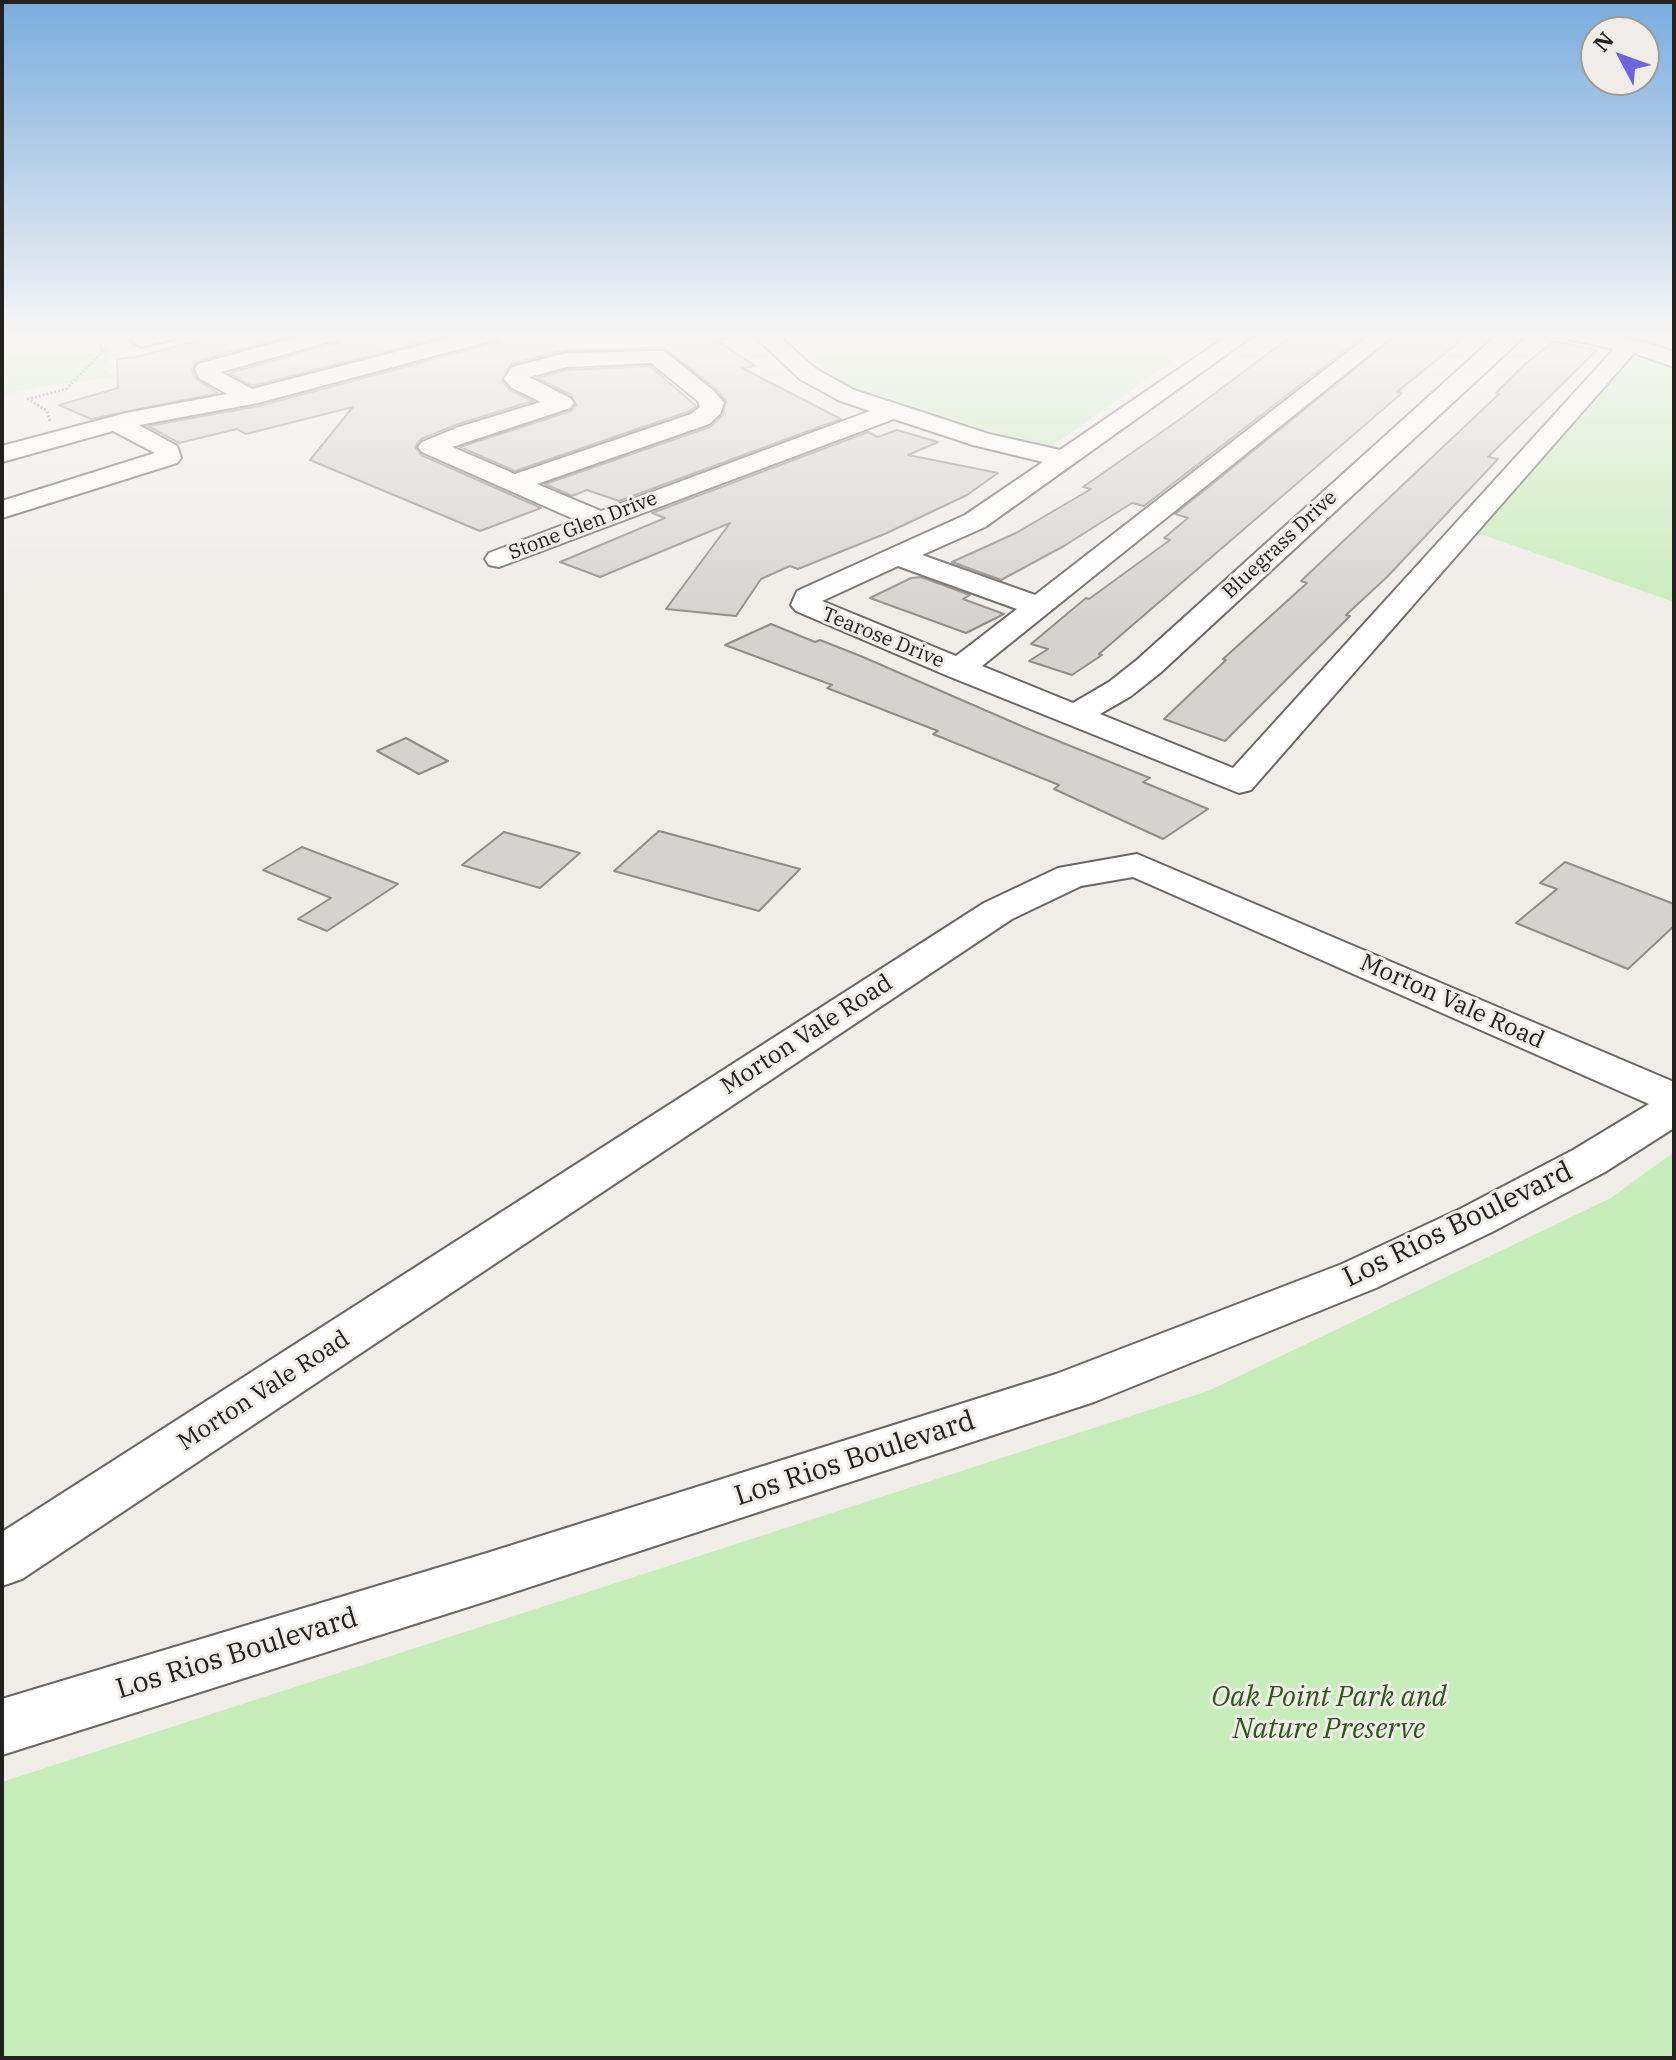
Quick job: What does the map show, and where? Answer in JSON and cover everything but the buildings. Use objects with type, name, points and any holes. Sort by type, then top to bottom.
[{"type":"street","points":[[2,454],[89,430]]},
{"type":"street","points":[[2,510],[168,458],[168,451],[161,445],[130,430]]},
{"type":"street","points":[[474,430],[431,447],[598,520]]},
{"type":"street","points":[[514,483],[668,430]]},
{"type":"street","name":"Stone Glen Drive","points":[[499,559],[840,430]]},
{"type":"street","points":[[951,430],[1064,459]]},
{"type":"street","name":"Tearose Drive","points":[[1106,430],[975,521],[807,597],[806,605],[1239,783],[1554,430]]},
{"type":"street","points":[[959,669],[1262,430]]},
{"type":"street","name":"Bluegrass Drive","points":[[1074,716],[1120,689],[1149,666],[1406,430]]},
{"type":"street","points":[[898,556],[1038,606]]},
{"type":"street","name":"Morton Vale Road","points":[[2,1562],[998,911],[1071,876],[1137,865],[1674,1098]]},
{"type":"street","name":"Los Rios Boulevard","points":[[2,1727],[487,1577],[1075,1388],[1359,1276],[1477,1220],[1589,1161],[1674,1108]]},
{"type":"green space","points":[[989,430],[1075,430],[1051,447]]},
{"type":"green space","points":[[1565,430],[1674,430],[1674,602],[1475,532]]},
{"type":"green space","name":"Oak Point Park and Nature Preserve","points":[[1674,1152],[1674,2058],[2,2058],[2,1782],[1208,1391],[1611,1198]]}]
